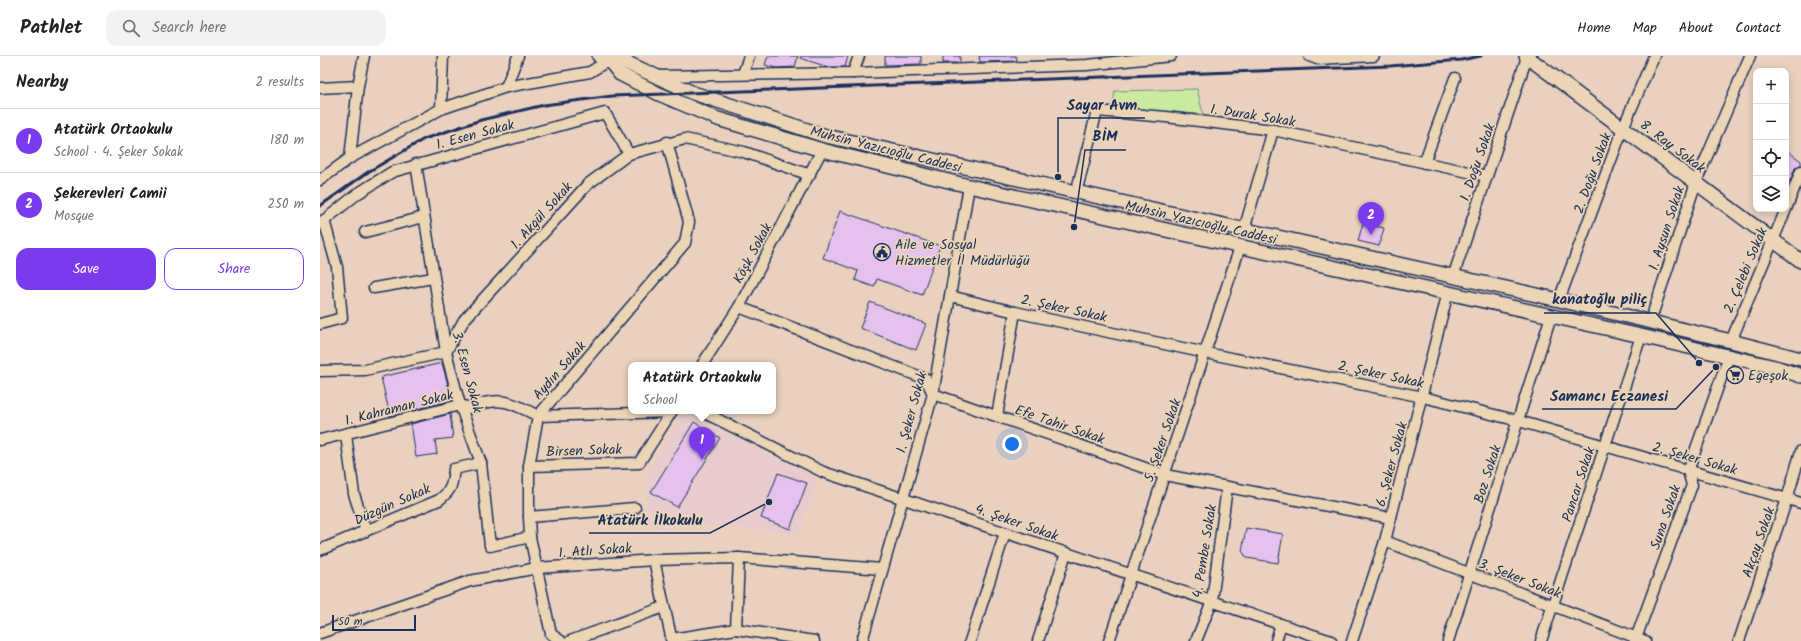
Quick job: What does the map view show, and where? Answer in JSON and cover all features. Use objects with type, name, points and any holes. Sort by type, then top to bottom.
[{"type":"street","points":[[350,158],[358,86],[364,56]]},
{"type":"street","points":[[441,109],[443,56]]},
{"type":"street","points":[[506,87],[518,56]]},
{"type":"street","points":[[743,74],[749,56]]},
{"type":"street","points":[[853,73],[859,56]]},
{"type":"street","points":[[656,76],[853,73],[1171,56]]},
{"type":"street","points":[[1309,56],[1317,60],[1374,56]]},
{"type":"street","name":"2. Doğu Sokak","points":[[1559,300],[1623,128],[1654,56]]},
{"type":"street","name":"1. Aysun Sokak","points":[[1650,322],[1696,182],[1750,56]]},
{"type":"street","points":[[320,180],[350,158],[441,109],[506,87],[590,72],[602,57]]},
{"type":"street","name":"Muhsin Yazıcıoğlu Caddesi","points":[[602,57],[626,62],[693,93],[826,136],[1559,300],[1731,341],[1801,360]]},
{"type":"street","name":"Muhsin Yazıcıoğlu Caddesi","points":[[602,57],[620,74],[667,97],[718,119],[822,150],[969,186],[1730,356],[1776,367],[1801,376]]},
{"type":"street","name":"8. Ray Sokak","points":[[1532,57],[1623,128],[1801,261]]},
{"type":"street","name":"1. Doğu Sokak","points":[[1453,277],[1487,176],[1532,57]]},
{"type":"street","points":[[1424,163],[1455,78]]},
{"type":"street","points":[[320,88],[358,86]]},
{"type":"street","name":"1. Durak Sokak","points":[[1076,193],[1097,111],[1166,117],[1273,130],[1487,176]]},
{"type":"street","name":"1. Esen Sokak","points":[[322,222],[357,194],[392,172],[416,164],[605,114],[629,154]]},
{"type":"street","points":[[1244,230],[1273,130]]},
{"type":"street","points":[[822,150],[826,136]]},
{"type":"street","name":"1. Akgül Sokak","points":[[446,352],[464,320],[588,184],[629,154],[667,142],[685,139],[744,152],[810,175]]},
{"type":"street","name":"Aydın Sokak","points":[[561,641],[551,634],[538,568],[530,537],[529,466],[538,416],[685,244],[689,222],[667,142]]},
{"type":"street","name":"Köşk Sokak","points":[[704,362],[739,307],[822,150]]},
{"type":"street","name":"3. Esen Sokak","points":[[416,164],[446,352],[460,405],[481,463],[490,546],[530,537]]},
{"type":"street","name":"2. Çelebi Sokak","points":[[1789,201],[1801,171]]},
{"type":"street","name":"1. Şeker Sokak","points":[[862,641],[933,394],[969,186]]},
{"type":"street","name":"2. Çelebi Sokak","points":[[1731,341],[1785,212]]},
{"type":"street","points":[[365,232],[424,218]]},
{"type":"street","points":[[320,324],[342,318],[338,267],[322,222]]},
{"type":"street","name":"5. Şeker Sokak","points":[[1109,641],[1240,247]]},
{"type":"street","points":[[1448,292],[1453,277]]},
{"type":"street","points":[[374,288],[433,278]]},
{"type":"street","name":"6. Şeker Sokak","points":[[1352,641],[1385,541],[1423,397],[1448,292]]},
{"type":"street","name":"2. Şeker Sokak","points":[[950,296],[1015,312],[1206,353],[1423,397],[1518,421],[1801,503]]},
{"type":"street","points":[[739,307],[926,379],[933,394]]},
{"type":"street","points":[[997,416],[1015,312]]},
{"type":"street","name":"Boz Sokak","points":[[1448,641],[1551,316]]},
{"type":"street","name":"Pancar Sokak","points":[[1541,641],[1642,336]]},
{"type":"street","points":[[320,371],[365,370],[446,352]]},
{"type":"street","name":"Suna Sokak","points":[[1639,640],[1692,485],[1688,471],[1730,356]]},
{"type":"street","name":"Efe Tahir Sokak","points":[[933,394],[1165,475],[1391,518]]},
{"type":"street","name":"1. Kahraman Sokak","points":[[320,440],[460,405],[470,408],[484,402],[498,400],[521,407],[538,416],[628,413]]},
{"type":"street","name":"Birsen Sokak","points":[[529,466],[639,463],[671,414]]},
{"type":"street","name":"4. Şeker Sokak","points":[[708,414],[823,472],[1331,641]]},
{"type":"street","points":[[346,434],[354,494],[366,531]]},
{"type":"street","name":"Akçay Sokak","points":[[1739,641],[1787,499],[1801,451]]},
{"type":"street","name":"Düzgün Sokak","points":[[320,550],[439,500],[448,493],[453,485],[454,469],[481,463]]},
{"type":"street","name":"4. Pembe Sokak","points":[[1196,641],[1212,601],[1227,487]]},
{"type":"street","points":[[529,517],[635,508]]},
{"type":"street","points":[[970,641],[1005,533]]},
{"type":"street","name":"3. Şeker Sokak","points":[[1385,541],[1553,605],[1639,640]]},
{"type":"street","points":[[1038,641],[1066,553]]},
{"type":"street","points":[[736,629],[739,558]]},
{"type":"street","name":"1. Atlı Sokak","points":[[320,633],[470,581],[538,568],[654,560],[739,558],[882,569]]},
{"type":"street","points":[[654,560],[671,640],[736,629],[814,641]]},
{"type":"street","points":[[570,641],[664,607]]},
{"type":"street","points":[[1276,641],[1282,624]]},
{"type":"shaded area","points":[[681,414],[689,414],[818,478],[799,534],[715,526],[648,528],[647,471]]},
{"type":"green space","points":[[1197,89],[1203,114],[1112,110],[1115,91]]},
{"type":"building","points":[[768,56],[798,56],[795,67],[777,68],[765,65]]},
{"type":"building","points":[[801,56],[848,56],[845,67],[828,67],[800,58]]},
{"type":"building","points":[[885,56],[921,56],[921,64],[885,65]]},
{"type":"building","points":[[943,56],[960,56],[960,63],[943,63]]},
{"type":"building","points":[[979,56],[1016,56],[1017,61],[980,62]]},
{"type":"building","points":[[1789,152],[1801,161],[1801,165],[1795,168],[1789,181]]},
{"type":"building","name":"Aile ve Sosyal Hizmetler İl Müdürlüğü","points":[[840,211],[940,246],[922,295],[877,279],[874,287],[855,280],[858,271],[823,258]]},
{"type":"building","points":[[1363,223],[1384,228],[1379,246],[1358,241]]},
{"type":"building","points":[[870,302],[926,324],[916,350],[860,328]]},
{"type":"building","points":[[442,363],[452,400],[390,416],[381,377]]},
{"type":"building","points":[[450,414],[453,438],[435,440],[437,454],[416,457],[411,424]]},
{"type":"building","points":[[694,422],[720,438],[677,507],[651,492]]},
{"type":"building","points":[[778,473],[807,483],[790,529],[761,518]]},
{"type":"building","points":[[1246,528],[1283,534],[1278,563],[1247,558],[1242,551]]},
{"type":"railway","points":[[320,206],[368,172],[424,139],[481,120],[544,105],[612,96],[1390,66],[1461,60],[1481,56]]},
{"type":"place","name":"Sayar Avm","points":[[1058,177]]},
{"type":"place","name":"BİM","points":[[1074,227]]},
{"type":"place","name":"Şekerevleri Camii","points":[[1371,235]]},
{"type":"place","name":"Aile ve Sosyal Hizmetler İl Müdürlüğü","points":[[882,252]]},
{"type":"place","name":"kanatoğlu piliç","points":[[1699,363]]},
{"type":"place","name":"Samancı Eczanesi","points":[[1716,367]]},
{"type":"place","name":"Egeşok","points":[[1735,375]]},
{"type":"place","name":"Atatürk Ortaokulu","points":[[702,460]]},
{"type":"place","name":"Atatürk İlkokulu","points":[[769,502]]}]
